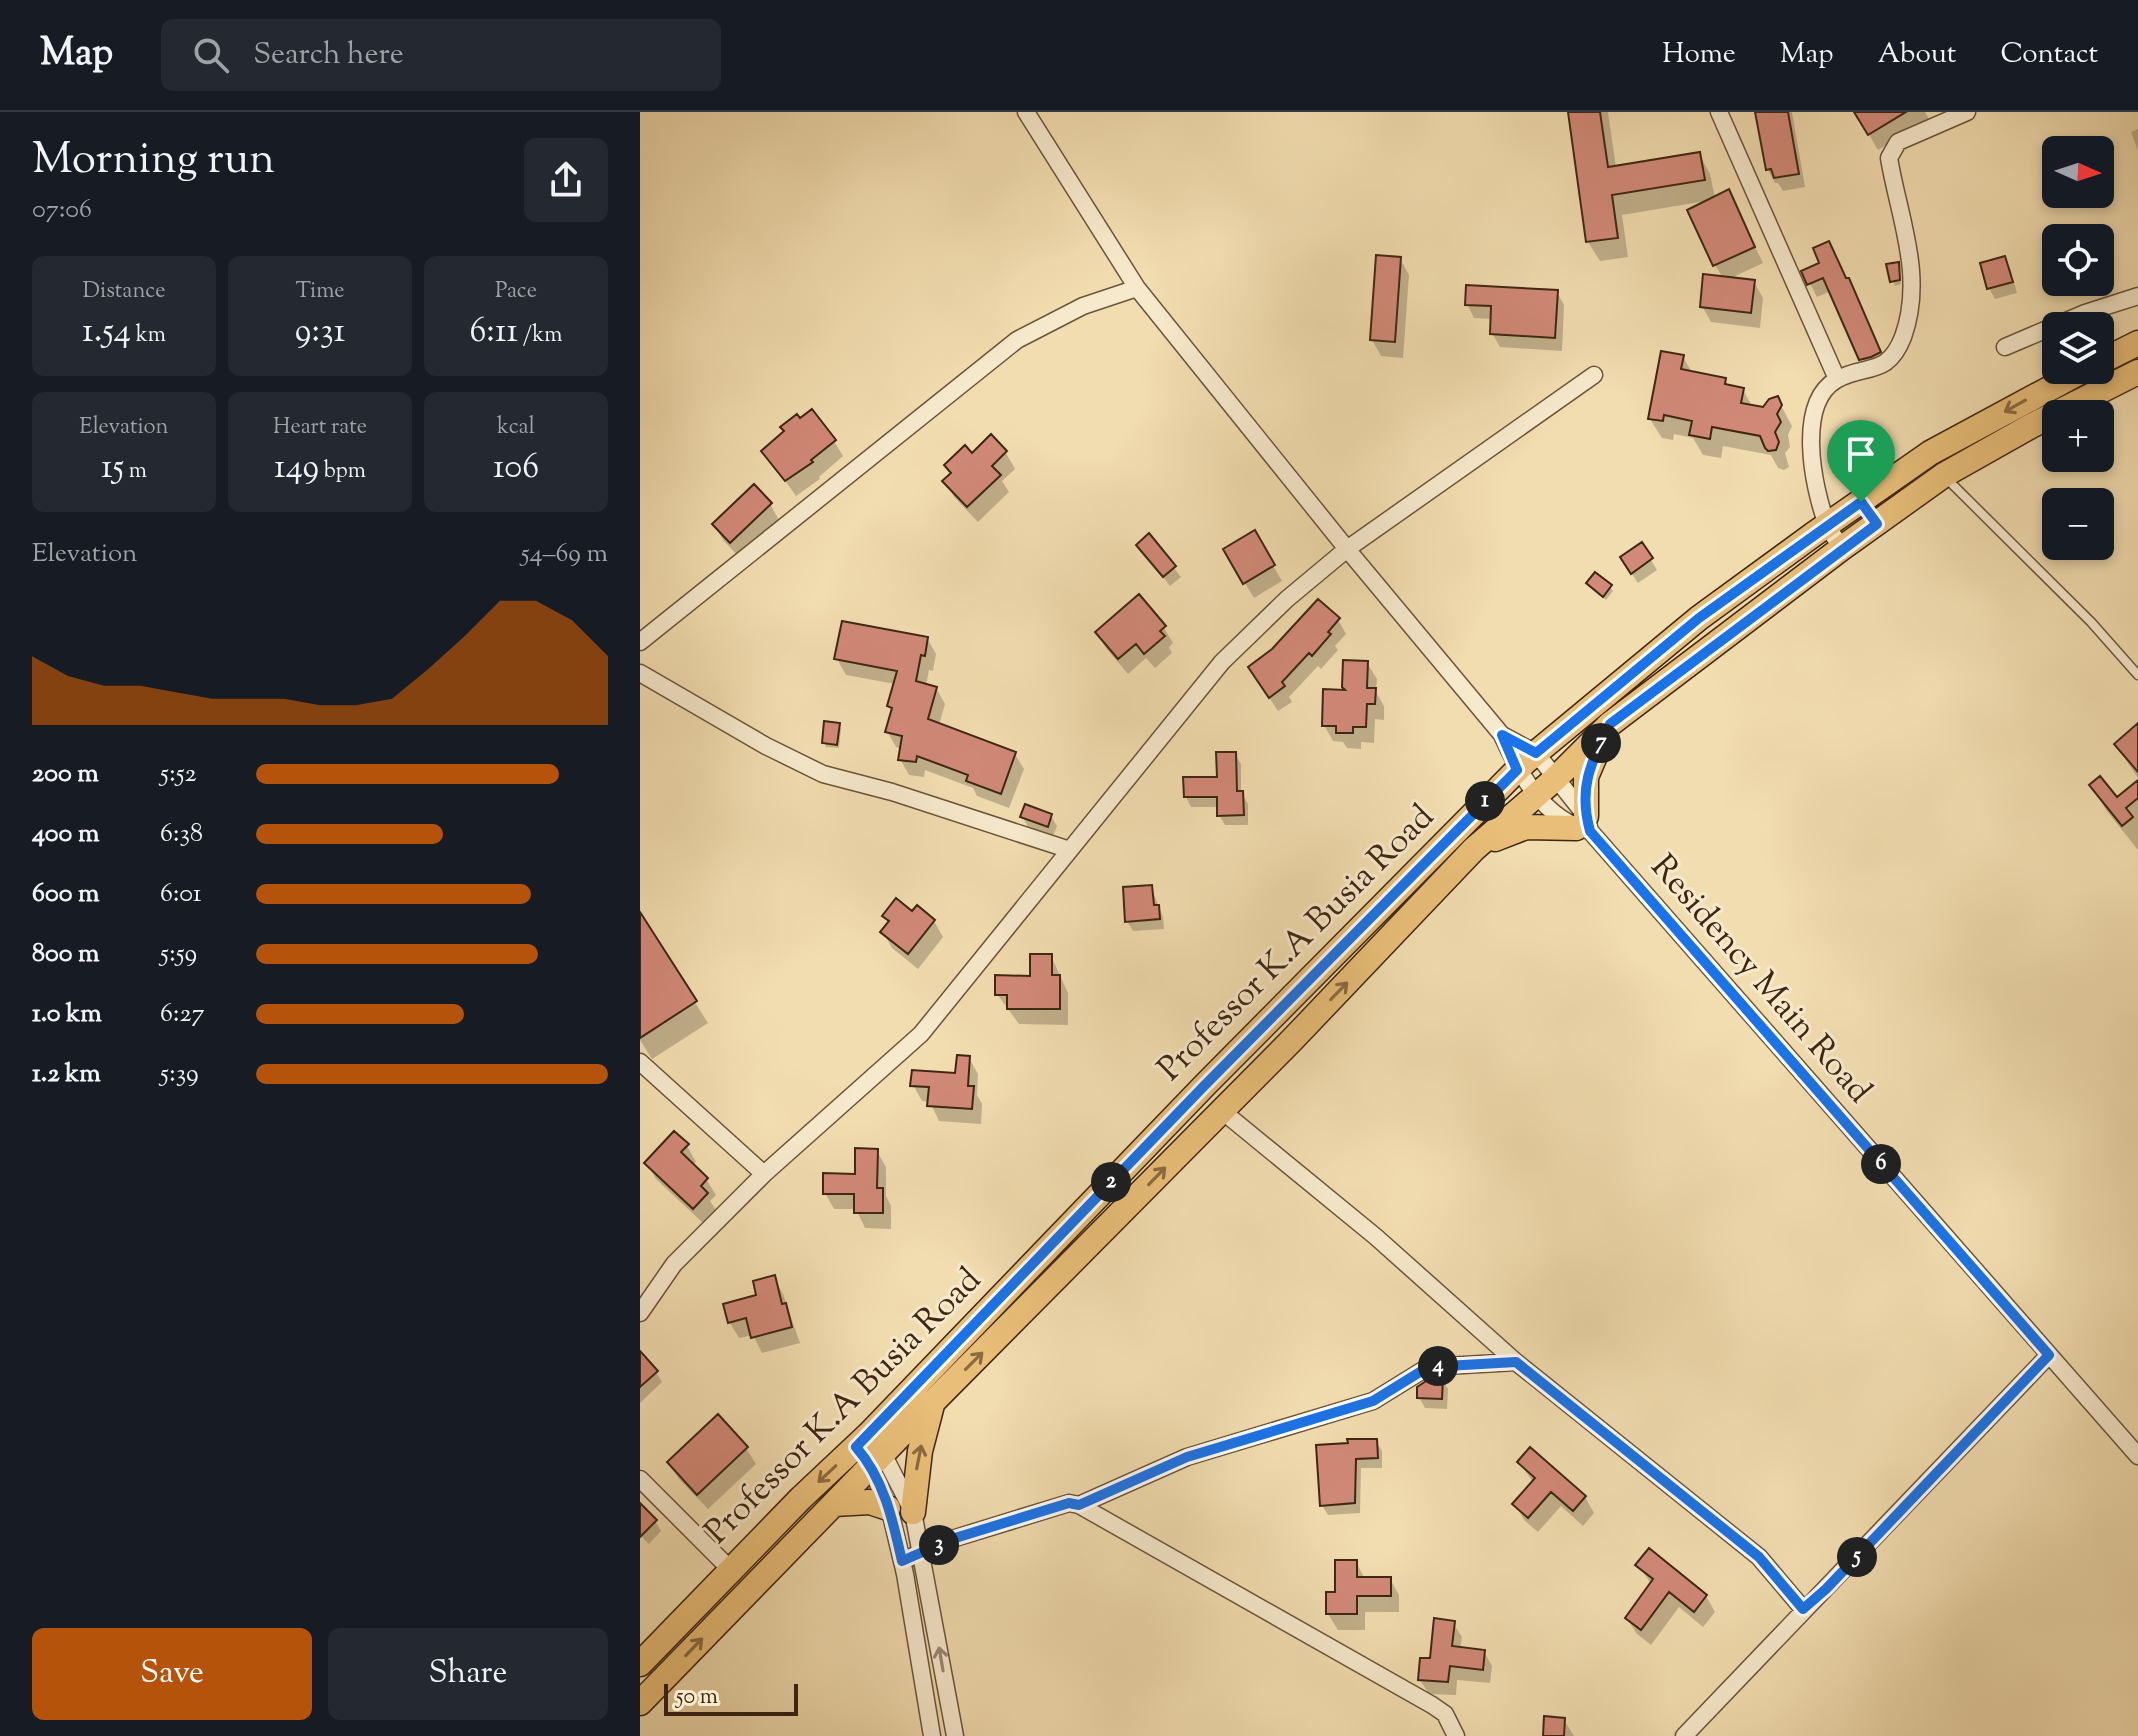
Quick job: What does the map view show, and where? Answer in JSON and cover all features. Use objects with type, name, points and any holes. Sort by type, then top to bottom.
[{"type":"main road","points":[[2114,355],[2138,343]]},
{"type":"main road","name":"Professor K.A Busia Road","points":[[640,1664],[801,1498],[932,1403],[1474,849],[1555,779],[1610,724],[1842,548],[1944,475],[2031,426],[2138,372]]},
{"type":"main road","name":"Professor K.A Busia Road","points":[[640,1703],[834,1504],[870,1449],[1204,1086],[1526,761],[1699,618],[1930,453],[2058,384]]},
{"type":"main road","points":[[1861,502],[1877,524]]},
{"type":"main road","points":[[1474,849],[1526,827],[1584,825],[1586,777],[1610,724]]},
{"type":"main road","points":[[913,1512],[920,1451],[932,1403]]},
{"type":"main road","points":[[834,1504],[870,1502],[888,1508]]},
{"type":"street","points":[[1026,112],[1137,288],[1347,549],[1502,735],[1526,761],[1555,779],[1584,825]]},
{"type":"street","points":[[1719,112],[1837,379]]},
{"type":"street","points":[[1842,548],[1827,526],[1813,469],[1810,443],[1822,391],[1837,379],[1888,362],[1902,340],[1909,318],[1913,274],[1908,235],[1889,158],[1898,142],[1967,112]]},
{"type":"street","points":[[640,642],[1017,340],[1083,306],[1137,288]]},
{"type":"street","points":[[2005,347],[2085,313],[2138,296]]},
{"type":"street","points":[[640,1313],[674,1264],[764,1174],[921,1034],[1222,662],[1287,599],[1347,549],[1594,375]]},
{"type":"street","points":[[640,673],[766,746],[823,774],[892,792],[1070,850]]},
{"type":"street","points":[[1502,735],[1526,761],[1536,796],[1584,825]]},
{"type":"street","name":"Residency Main Road","points":[[1584,825],[2138,1456]]},
{"type":"street","points":[[640,1062],[764,1174]]},
{"type":"street","points":[[1221,1110],[1376,1237],[1516,1362],[1759,1557],[1803,1609]]},
{"type":"street","points":[[1684,1736],[2049,1355]]},
{"type":"street","points":[[1079,1505],[1187,1457],[1373,1401],[1428,1367],[1516,1362]]},
{"type":"street","points":[[870,1449],[902,1561],[932,1736]]},
{"type":"street","points":[[870,1449],[913,1512],[955,1736]]},
{"type":"street","points":[[640,1479],[731,1570]]},
{"type":"street","points":[[902,1561],[952,1539],[1069,1503],[1079,1505],[1432,1705],[1445,1714],[1456,1736]]},
{"type":"lane","points":[[1944,475],[2091,622],[2138,675]]},
{"type":"building","points":[[1568,112],[1600,112],[1608,167],[1700,152],[1705,180],[1612,195],[1618,238],[1586,242]]},
{"type":"building","points":[[1755,112],[1788,112],[1799,174],[1774,178],[1771,169],[1766,170]]},
{"type":"building","points":[[1854,112],[1906,112],[1868,135]]},
{"type":"building","points":[[1729,189],[1755,247],[1713,266],[1687,210]]},
{"type":"building","points":[[1829,241],[1846,278],[1849,278],[1881,352],[1871,357],[1859,360],[1823,278],[1807,285],[1801,271],[1819,263],[1813,248]]},
{"type":"building","points":[[1376,255],[1401,257],[1395,342],[1370,340]]},
{"type":"building","points":[[2005,256],[2013,282],[1987,289],[1980,263]]},
{"type":"building","points":[[1899,262],[1900,280],[1890,282],[1886,264]]},
{"type":"building","points":[[1703,274],[1755,280],[1751,313],[1700,307]]},
{"type":"building","points":[[1466,285],[1558,290],[1555,338],[1490,334],[1491,306],[1465,305]]},
{"type":"building","points":[[1661,351],[1684,355],[1681,369],[1726,378],[1725,384],[1744,388],[1741,403],[1763,407],[1769,399],[1778,396],[1782,405],[1777,414],[1781,422],[1775,432],[1779,442],[1776,450],[1768,451],[1760,436],[1712,427],[1710,439],[1689,435],[1692,421],[1664,415],[1663,421],[1648,419]]},
{"type":"building","points":[[812,409],[836,440],[811,460],[813,462],[785,481],[761,451],[784,431],[780,427],[797,414],[800,418]]},
{"type":"building","points":[[991,434],[1007,451],[992,466],[1001,475],[967,507],[942,481],[951,473],[944,465],[965,445],[972,453]]},
{"type":"building","points":[[754,484],[772,503],[730,543],[712,524]]},
{"type":"building","points":[[1255,530],[1275,565],[1243,584],[1223,549]]},
{"type":"building","points":[[1149,533],[1176,566],[1163,577],[1136,545]]},
{"type":"building","points":[[1642,542],[1653,558],[1631,574],[1620,557]]},
{"type":"building","points":[[1595,572],[1612,585],[1603,597],[1586,583]]},
{"type":"building","points":[[1139,594],[1166,626],[1160,631],[1165,636],[1144,654],[1136,644],[1118,659],[1095,632]]},
{"type":"building","points":[[1318,599],[1340,618],[1312,656],[1309,653],[1282,682],[1285,686],[1269,698],[1248,667],[1272,649]]},
{"type":"building","points":[[842,621],[928,637],[916,681],[937,687],[928,719],[1016,752],[1001,794],[966,781],[968,775],[917,756],[916,762],[898,760],[902,736],[885,732],[892,708],[887,706],[897,671],[834,659]]},
{"type":"building","points":[[1343,660],[1368,661],[1367,688],[1376,688],[1375,704],[1367,704],[1366,727],[1353,727],[1353,733],[1336,733],[1336,726],[1322,726],[1323,689],[1345,690],[1342,687]]},
{"type":"building","points":[[824,721],[840,723],[837,745],[822,743]]},
{"type":"building","points":[[2138,723],[2138,772],[2114,744]]},
{"type":"building","points":[[1216,752],[1236,752],[1237,791],[1243,791],[1244,815],[1217,816],[1217,797],[1184,797],[1183,777],[1217,777]]},
{"type":"building","points":[[2100,776],[2117,797],[2138,780],[2138,798],[2126,808],[2133,817],[2122,826],[2089,785]]},
{"type":"building","points":[[1025,804],[1052,814],[1048,827],[1020,817]]},
{"type":"building","points":[[1152,885],[1154,905],[1159,905],[1160,919],[1125,922],[1123,887]]},
{"type":"building","points":[[896,898],[912,911],[917,905],[935,920],[908,954],[880,932],[889,921],[882,916]]},
{"type":"building","points":[[640,912],[697,1001],[640,1038]]},
{"type":"building","points":[[1030,954],[1052,954],[1052,975],[1060,975],[1060,1009],[1007,1009],[1007,995],[995,995],[995,975],[1030,976]]},
{"type":"building","points":[[957,1055],[970,1056],[968,1086],[974,1086],[972,1109],[927,1106],[929,1087],[910,1086],[912,1070],[955,1073]]},
{"type":"building","points":[[674,1131],[689,1144],[681,1152],[708,1178],[701,1186],[708,1193],[693,1209],[644,1163]]},
{"type":"building","points":[[855,1148],[878,1149],[877,1188],[883,1188],[883,1213],[854,1213],[854,1194],[823,1194],[823,1173],[855,1174]]},
{"type":"building","points":[[775,1275],[792,1327],[751,1338],[746,1318],[728,1323],[723,1304],[756,1295],[753,1281]]},
{"type":"building","points":[[640,1351],[658,1371],[640,1387]]},
{"type":"building","points":[[1443,1377],[1442,1399],[1417,1398],[1417,1387],[1431,1378]]},
{"type":"building","points":[[718,1414],[748,1447],[697,1495],[667,1462]]},
{"type":"building","points":[[1347,1439],[1377,1439],[1378,1458],[1356,1459],[1355,1503],[1320,1506],[1316,1445],[1348,1443]]},
{"type":"building","points":[[1530,1447],[1586,1496],[1573,1511],[1551,1492],[1528,1518],[1512,1504],[1535,1478],[1517,1462]]},
{"type":"building","points":[[640,1503],[657,1520],[640,1537]]},
{"type":"building","points":[[1649,1548],[1707,1595],[1694,1612],[1669,1592],[1641,1630],[1625,1618],[1653,1579],[1635,1565]]},
{"type":"building","points":[[1335,1560],[1357,1560],[1357,1577],[1391,1577],[1391,1596],[1357,1596],[1357,1614],[1326,1614],[1326,1592],[1335,1592]]},
{"type":"building","points":[[1434,1618],[1455,1621],[1452,1646],[1485,1650],[1483,1670],[1450,1666],[1448,1682],[1418,1680],[1420,1658],[1430,1658]]},
{"type":"building","points":[[1544,1716],[1565,1718],[1564,1736],[1543,1736]]},
{"type":"route","points":[[1861,502],[1877,524],[1610,724],[1586,777],[1586,816],[1590,831],[2049,1355],[1826,1589],[1803,1609],[1759,1557],[1516,1362],[1428,1367],[1373,1401],[1187,1457],[1079,1505],[1069,1503],[952,1539],[902,1561],[891,1515],[872,1465],[856,1447],[1204,1086],[1517,770],[1502,735],[1536,753],[1699,618],[1861,502]]}]
